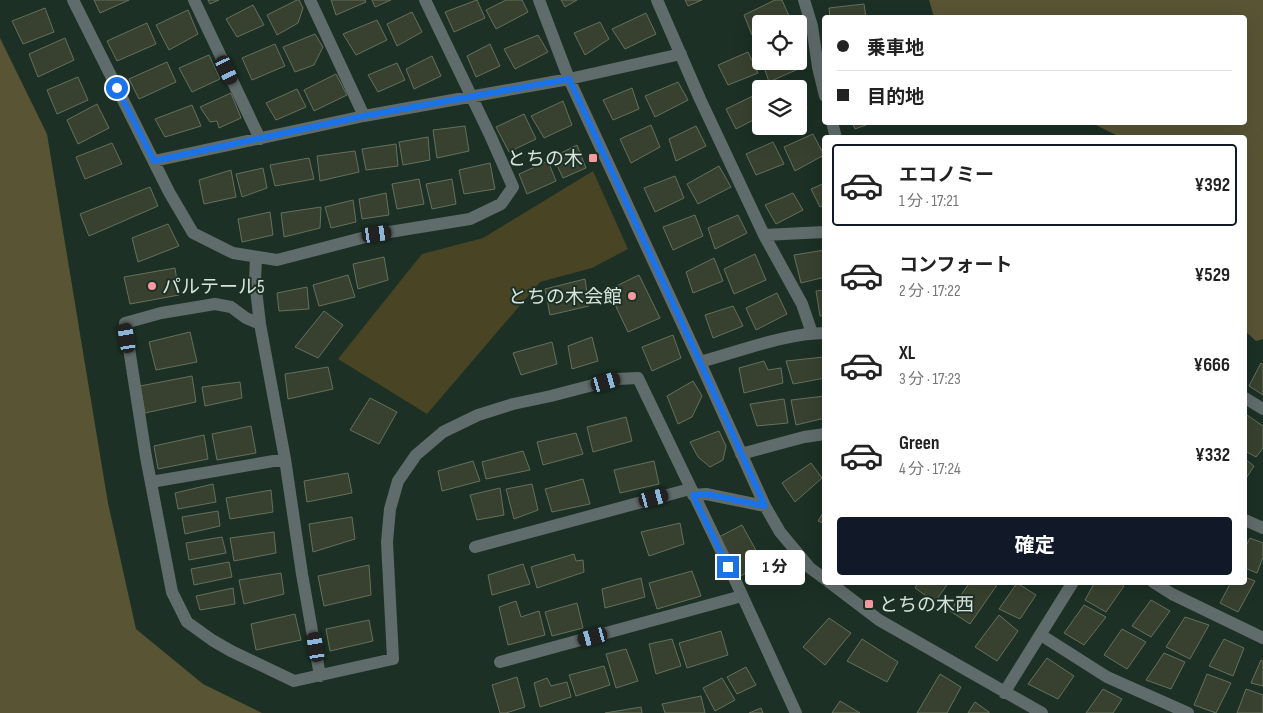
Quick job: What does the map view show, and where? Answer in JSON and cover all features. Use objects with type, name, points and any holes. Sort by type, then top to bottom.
[{"type":"street","points":[[73,0],[154,161],[193,233],[233,253],[277,260],[377,234],[470,219],[501,204],[513,187],[425,0]]},
{"type":"street","points":[[194,0],[260,139]]},
{"type":"street","points":[[310,0],[364,116]]},
{"type":"street","points":[[539,0],[569,79],[765,506],[780,532],[810,568],[822,577]]},
{"type":"street","points":[[657,0],[700,100],[764,235],[818,333],[700,362]]},
{"type":"street","points":[[804,0],[812,26],[822,84]]},
{"type":"street","points":[[154,161],[364,116],[569,79],[681,54]]},
{"type":"street","points":[[764,235],[822,232]]},
{"type":"street","points":[[256,256],[255,281],[260,324],[285,459],[302,574],[320,676]]},
{"type":"street","points":[[260,324],[246,318],[231,307],[215,304],[161,313],[125,323],[151,482],[172,592],[187,622],[231,651],[294,681],[393,659],[387,542],[390,509],[398,481],[416,455],[443,432],[478,415],[514,404],[616,379],[638,378],[796,713]]},
{"type":"street","points":[[1247,399],[1263,409]]},
{"type":"street","points":[[741,454],[804,437],[822,434]]},
{"type":"street","points":[[151,482],[285,459]]},
{"type":"street","points":[[475,547],[692,492],[765,506]]},
{"type":"street","points":[[1247,521],[1263,528]]},
{"type":"street","points":[[833,585],[879,620],[1042,713]]},
{"type":"street","points":[[1004,693],[1071,585]]},
{"type":"street","points":[[1158,585],[1179,598],[1263,638]]},
{"type":"street","points":[[500,662],[742,596]]},
{"type":"street","points":[[1041,636],[1107,676],[1188,713]]},
{"type":"shaded area","points":[[929,0],[1263,0],[1263,339],[1256,341],[1247,333],[1247,135],[1116,135],[1096,125],[1247,125],[1247,15],[933,15]]},
{"type":"shaded area","points":[[0,38],[47,134],[108,503],[136,629],[203,684],[262,713],[0,713]]},
{"type":"shaded area","points":[[593,171],[628,249],[592,268],[540,282],[427,414],[338,359],[422,254],[483,238]]},
{"type":"building","points":[[94,0],[129,0],[100,13]]},
{"type":"building","points":[[208,0],[219,0],[210,4]]},
{"type":"building","points":[[299,0],[303,8],[298,23],[277,35],[267,15]]},
{"type":"building","points":[[331,0],[365,0],[366,2],[336,15]]},
{"type":"building","points":[[372,0],[391,0],[375,7]]},
{"type":"building","points":[[477,0],[485,18],[454,32],[445,12]]},
{"type":"building","points":[[506,0],[522,0],[528,12],[496,29],[486,10]]},
{"type":"building","points":[[561,0],[577,0],[565,7]]},
{"type":"building","points":[[685,0],[702,0],[688,6]]},
{"type":"building","points":[[775,0],[782,0],[789,15],[752,15],[752,35],[744,15]]},
{"type":"building","points":[[864,4],[866,15],[830,15],[829,8]]},
{"type":"building","points":[[253,5],[264,25],[237,37],[226,19]]},
{"type":"building","points":[[45,8],[54,32],[23,44],[12,21]]},
{"type":"building","points":[[188,10],[198,34],[169,50],[156,25]]},
{"type":"building","points":[[412,12],[422,32],[397,46],[387,24]]},
{"type":"building","points":[[646,13],[656,34],[625,49],[612,29]]},
{"type":"building","points":[[377,20],[387,40],[356,55],[343,34]]},
{"type":"building","points":[[600,22],[609,39],[585,55],[574,33]]},
{"type":"building","points":[[147,23],[156,44],[117,61],[107,41]]},
{"type":"building","points":[[315,34],[323,47],[314,65],[295,72],[283,47]]},
{"type":"building","points":[[538,35],[548,52],[515,69],[504,49]]},
{"type":"building","points":[[65,38],[74,60],[38,77],[29,54]]},
{"type":"building","points":[[275,44],[285,66],[252,80],[242,58]]},
{"type":"building","points":[[490,44],[500,66],[476,77],[467,56]]},
{"type":"building","points":[[748,52],[752,60],[752,70],[757,70],[758,73],[728,85],[718,65]]},
{"type":"building","points":[[209,55],[220,79],[192,92],[179,68]]},
{"type":"building","points":[[432,56],[441,76],[414,89],[406,69]]},
{"type":"building","points":[[167,62],[176,82],[139,99],[129,79]]},
{"type":"building","points":[[397,63],[405,80],[378,92],[368,75]]},
{"type":"building","points":[[765,70],[796,70],[774,80],[768,80]]},
{"type":"building","points":[[336,74],[347,95],[314,111],[304,90]]},
{"type":"building","points":[[78,77],[88,100],[57,114],[47,90]]},
{"type":"building","points":[[678,82],[688,100],[655,117],[645,96]]},
{"type":"building","points":[[632,88],[639,109],[613,120],[603,100]]},
{"type":"building","points":[[297,89],[306,107],[276,120],[266,103]]},
{"type":"building","points":[[231,93],[241,118],[219,128],[217,121],[210,122],[200,107]]},
{"type":"building","points":[[752,96],[752,121],[736,129],[726,109]]},
{"type":"building","points":[[563,101],[572,125],[544,138],[531,116]]},
{"type":"building","points":[[97,104],[109,128],[78,144],[67,120]]},
{"type":"building","points":[[192,105],[201,126],[165,137],[155,119]]},
{"type":"building","points":[[524,114],[536,139],[509,152],[496,127]]},
{"type":"building","points":[[651,125],[660,147],[631,163],[620,139]]},
{"type":"building","points":[[853,125],[866,125],[855,129]]},
{"type":"building","points":[[465,126],[469,151],[437,158],[433,130]]},
{"type":"building","points":[[696,126],[706,146],[676,161],[669,139]]},
{"type":"building","points":[[813,134],[822,151],[822,156],[795,171],[784,147]]},
{"type":"building","points":[[428,137],[430,160],[403,165],[399,142]]},
{"type":"building","points":[[773,142],[784,164],[756,175],[746,154]]},
{"type":"building","points":[[112,143],[122,164],[85,179],[76,157]]},
{"type":"building","points":[[396,144],[398,166],[366,170],[362,149]]},
{"type":"building","points":[[577,145],[586,168],[563,178],[553,157]]},
{"type":"building","points":[[355,151],[359,172],[320,181],[317,156]]},
{"type":"building","points":[[309,158],[314,179],[275,186],[270,165]]},
{"type":"building","points":[[548,161],[556,181],[527,194],[519,174]]},
{"type":"building","points":[[490,163],[495,189],[464,194],[459,170]]},
{"type":"building","points":[[719,166],[731,187],[698,204],[687,184]]},
{"type":"building","points":[[263,168],[267,188],[242,197],[236,174]]},
{"type":"building","points":[[231,170],[236,197],[204,204],[199,180]]},
{"type":"building","points":[[675,176],[684,198],[655,212],[644,188]]},
{"type":"building","points":[[419,179],[424,204],[397,209],[392,184]]},
{"type":"building","points":[[452,179],[456,204],[432,209],[426,184]]},
{"type":"building","points":[[822,184],[822,206],[820,207],[811,189]]},
{"type":"building","points":[[150,187],[158,206],[89,236],[80,214]]},
{"type":"building","points":[[386,193],[389,215],[362,219],[359,199]]},
{"type":"building","points":[[793,193],[803,210],[776,224],[765,205]]},
{"type":"building","points":[[353,200],[356,222],[331,228],[325,207]]},
{"type":"building","points":[[321,207],[320,228],[284,237],[281,213]]},
{"type":"building","points":[[270,212],[273,235],[242,242],[238,219]]},
{"type":"building","points":[[695,215],[703,236],[673,250],[663,227]]},
{"type":"building","points":[[738,215],[747,233],[715,249],[708,228]]},
{"type":"building","points":[[168,224],[179,246],[138,262],[132,238]]},
{"type":"building","points":[[822,250],[822,278],[801,283],[794,255]]},
{"type":"building","points":[[755,254],[766,280],[734,294],[724,269]]},
{"type":"building","points":[[384,257],[388,280],[358,289],[353,264]]},
{"type":"building","points":[[714,258],[723,281],[693,293],[686,272]]},
{"type":"building","name":"パルテール5","points":[[175,268],[179,295],[130,304],[124,277]]},
{"type":"building","points":[[348,275],[355,297],[319,306],[313,285]]},
{"type":"building","points":[[639,275],[660,318],[628,332],[608,290]]},
{"type":"building","points":[[585,279],[589,306],[550,315],[545,289]]},
{"type":"building","points":[[307,287],[309,309],[279,311],[277,293]]},
{"type":"building","points":[[822,290],[822,316],[820,316],[816,291]]},
{"type":"building","points":[[777,293],[787,314],[756,330],[746,308]]},
{"type":"building","points":[[733,306],[743,326],[713,338],[705,315]]},
{"type":"building","points":[[324,311],[343,325],[318,358],[295,347]]},
{"type":"building","points":[[190,332],[197,362],[156,370],[149,342]]},
{"type":"building","points":[[673,335],[681,358],[652,371],[642,347]]},
{"type":"building","points":[[592,337],[598,361],[572,369],[568,346]]},
{"type":"building","points":[[552,342],[557,364],[521,375],[513,353]]},
{"type":"building","points":[[822,357],[822,379],[793,384],[786,361]]},
{"type":"building","points":[[764,361],[768,370],[781,368],[783,383],[744,393],[739,368]]},
{"type":"building","points":[[1261,363],[1263,365],[1263,395],[1249,386]]},
{"type":"building","points":[[328,367],[333,389],[288,399],[285,374]]},
{"type":"building","points":[[192,376],[196,402],[145,413],[140,386]]},
{"type":"building","points":[[693,381],[702,396],[692,417],[678,424],[667,396]]},
{"type":"building","points":[[240,382],[242,398],[205,406],[202,387]]},
{"type":"building","points":[[822,396],[822,419],[796,425],[791,400]]},
{"type":"building","points":[[370,398],[397,412],[379,444],[350,430]]},
{"type":"building","points":[[784,399],[788,423],[757,426],[750,404]]},
{"type":"building","points":[[1247,415],[1263,426],[1263,448],[1256,457],[1247,452]]},
{"type":"building","points":[[626,417],[632,441],[593,452],[587,427]]},
{"type":"building","points":[[251,426],[256,453],[217,460],[212,434]]},
{"type":"building","points":[[719,431],[726,446],[723,460],[710,467],[698,457],[690,442]]},
{"type":"building","points":[[576,433],[583,454],[543,465],[537,442]]},
{"type":"building","points":[[204,435],[208,459],[158,469],[154,446]]},
{"type":"building","points":[[523,451],[530,470],[486,479],[482,462]]},
{"type":"building","points":[[473,461],[480,481],[442,491],[438,471]]},
{"type":"building","points":[[654,461],[659,484],[620,493],[614,470]]},
{"type":"building","points":[[1247,461],[1254,466],[1247,477]]},
{"type":"building","points":[[811,463],[822,478],[795,502],[782,483]]},
{"type":"building","points":[[348,473],[352,493],[307,502],[304,481]]},
{"type":"building","points":[[583,479],[590,504],[552,512],[545,489]]},
{"type":"building","points":[[213,484],[216,502],[178,509],[175,493]]},
{"type":"building","points":[[532,484],[538,510],[514,519],[506,489]]},
{"type":"building","points":[[500,488],[504,515],[477,520],[470,495]]},
{"type":"building","points":[[271,490],[273,512],[230,519],[226,498]]},
{"type":"building","points":[[218,511],[220,526],[185,534],[182,517]]},
{"type":"building","points":[[822,515],[822,523],[818,521]]},
{"type":"building","points":[[352,517],[355,539],[313,552],[309,524]]},
{"type":"building","points":[[680,523],[684,544],[649,556],[641,532]]},
{"type":"building","points":[[742,525],[763,563],[739,577],[719,537]]},
{"type":"building","points":[[274,532],[276,553],[234,561],[230,538]]},
{"type":"building","points":[[222,537],[226,553],[189,560],[186,543]]},
{"type":"building","points":[[1250,538],[1263,543],[1263,557],[1257,573],[1247,569],[1247,544]]},
{"type":"building","points":[[574,554],[576,561],[583,560],[584,572],[537,588],[531,567]]},
{"type":"building","points":[[229,562],[232,577],[194,585],[191,569]]},
{"type":"building","points":[[523,564],[530,584],[492,595],[488,575]]},
{"type":"building","points":[[369,565],[371,595],[324,606],[318,576]]},
{"type":"building","points":[[692,571],[701,596],[657,609],[649,583]]},
{"type":"building","points":[[281,573],[284,594],[244,604],[239,580]]},
{"type":"building","points":[[641,578],[645,597],[605,608],[602,589]]},
{"type":"building","points":[[1247,578],[1255,581],[1238,612],[1220,603],[1229,585],[1247,585]]},
{"type":"building","points":[[917,585],[947,585],[935,602],[915,588]]},
{"type":"building","points":[[968,585],[997,585],[970,624],[950,611]]},
{"type":"building","points":[[1016,585],[1020,585],[1036,595],[1020,619],[999,609]]},
{"type":"building","points":[[1093,585],[1124,586],[1106,612],[1085,600]]},
{"type":"building","points":[[233,588],[235,604],[200,610],[196,596]]},
{"type":"building","points":[[1151,600],[1170,611],[1151,637],[1132,626]]},
{"type":"building","points":[[516,601],[521,617],[539,611],[545,635],[508,645],[499,607]]},
{"type":"building","points":[[577,603],[583,628],[552,636],[545,612]]},
{"type":"building","points":[[1084,605],[1106,617],[1084,645],[1064,633]]},
{"type":"building","points":[[295,614],[301,640],[256,650],[251,624]]},
{"type":"building","points":[[999,615],[1018,631],[997,661],[975,647]]},
{"type":"building","points":[[1185,617],[1209,625],[1190,659],[1166,647]]},
{"type":"building","points":[[829,618],[851,633],[825,665],[803,647]]},
{"type":"building","points":[[369,620],[373,641],[330,651],[326,629]]},
{"type":"building","points":[[1122,629],[1146,642],[1127,669],[1104,655]]},
{"type":"building","points":[[721,631],[728,655],[687,668],[679,643]]},
{"type":"building","points":[[672,639],[681,666],[656,674],[649,644]]},
{"type":"building","points":[[862,639],[898,662],[887,682],[847,661]]},
{"type":"building","points":[[1224,639],[1244,648],[1233,676],[1209,666]]},
{"type":"building","points":[[626,649],[638,681],[616,688],[606,654]]},
{"type":"building","points":[[1164,653],[1185,662],[1171,689],[1146,680]]},
{"type":"building","points":[[1047,658],[1074,676],[1058,699],[1028,684]]},
{"type":"building","points":[[1261,660],[1263,661],[1263,686],[1251,683]]},
{"type":"building","points":[[604,666],[610,685],[576,696],[569,675]]},
{"type":"building","points":[[746,667],[756,685],[737,694],[727,677]]},
{"type":"building","points":[[940,674],[961,687],[947,713],[917,713]]},
{"type":"building","points":[[1207,674],[1231,683],[1216,713],[1194,705]]},
{"type":"building","points":[[517,677],[525,707],[500,713],[492,685]]},
{"type":"building","points":[[547,678],[551,686],[567,682],[571,697],[540,707],[534,683]]},
{"type":"building","points":[[722,678],[735,700],[715,711],[703,688]]},
{"type":"building","points":[[1103,689],[1122,699],[1113,713],[1086,713]]},
{"type":"building","points":[[1246,689],[1263,695],[1263,713],[1237,713]]},
{"type":"building","points":[[701,696],[705,713],[665,713],[662,704]]},
{"type":"building","points":[[840,701],[860,713],[832,713]]},
{"type":"building","points":[[975,702],[989,712],[989,713],[968,713]]},
{"type":"building","points":[[641,707],[642,713],[605,713]]},
{"type":"building","points":[[761,708],[763,713],[749,713]]},
{"type":"place","name":"とちの木","points":[[593,158]]},
{"type":"place","name":"パルテール5","points":[[152,286]]},
{"type":"place","name":"とちの木会館","points":[[632,296]]},
{"type":"place","name":"とちの木西","points":[[869,604]]},
{"type":"route","points":[[117,88],[154,161],[364,116],[569,79],[765,506],[706,494],[693,495],[728,567]]}]
